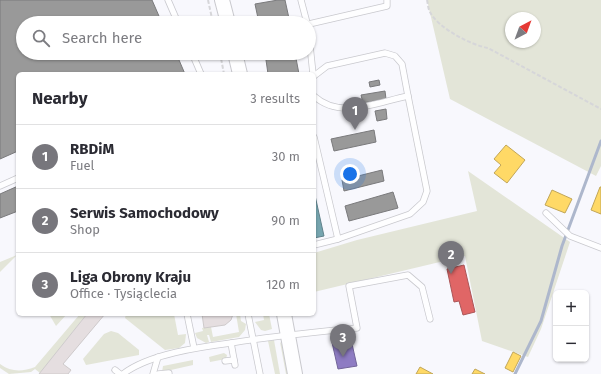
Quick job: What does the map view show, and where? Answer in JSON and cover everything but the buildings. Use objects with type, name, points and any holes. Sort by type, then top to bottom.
[{"type":"street","points":[[224,0],[227,16]]},
{"type":"street","points":[[237,60],[240,72]]},
{"type":"street","points":[[284,316],[295,374]]},
{"type":"lane","points":[[168,0],[175,16]]},
{"type":"lane","points":[[301,0],[306,16]]},
{"type":"lane","points":[[316,21],[388,6],[387,0]]},
{"type":"lane","points":[[316,74],[327,66],[385,53],[395,56],[402,64],[427,191],[423,202],[410,214],[338,239],[316,244]]},
{"type":"lane","points":[[195,60],[200,72]]},
{"type":"lane","points":[[312,60],[314,72]]},
{"type":"lane","points":[[316,97],[324,103],[346,109],[408,96]]},
{"type":"lane","points":[[316,147],[338,239]]},
{"type":"lane","points":[[0,186],[16,179]]},
{"type":"lane","points":[[546,213],[570,236],[601,248]]},
{"type":"lane","points":[[115,370],[122,374],[158,357],[194,348],[287,334],[357,328],[349,286],[408,275],[422,287],[430,319]]},
{"type":"lane","points":[[187,316],[194,348]]},
{"type":"lane","points":[[248,316],[260,374]]},
{"type":"lane","points":[[225,361],[235,362],[231,343]]},
{"type":"lane","points":[[153,374],[158,357]]},
{"type":"lane","points":[[158,374],[169,373]]},
{"type":"path","points":[[208,0],[211,16]]},
{"type":"path","points":[[428,0],[430,11],[439,24],[478,46],[488,48],[601,109]]},
{"type":"path","points":[[221,60],[224,72]]},
{"type":"shaded area","points":[[427,0],[601,0],[601,166],[596,176],[450,99]]},
{"type":"shaded area","points":[[468,171],[570,242],[541,329],[528,357],[482,341],[465,256],[316,292],[316,252],[357,240],[477,211]]},
{"type":"shaded area","points":[[16,255],[0,272],[0,262]]},
{"type":"shaded area","points":[[50,316],[65,316],[56,326]]},
{"type":"shaded area","points":[[78,316],[85,316],[40,373],[35,369],[31,372],[9,374],[0,368],[0,364],[12,370],[26,370],[35,367]]},
{"type":"shaded area","points":[[126,316],[174,316],[178,335],[186,334],[185,343],[179,348],[165,350],[125,318]]},
{"type":"shaded area","points":[[236,316],[240,316],[241,321],[246,324],[245,330],[239,337],[211,342],[209,335],[207,335],[209,342],[206,343],[197,338],[195,333],[203,331],[202,328],[211,327],[213,337],[239,332]]},
{"type":"shaded area","points":[[263,316],[269,316],[272,329],[265,331],[261,330],[255,322],[264,320]]},
{"type":"shaded area","points":[[111,331],[118,333],[139,350],[139,355],[86,365],[83,359],[104,334]]},
{"type":"shaded area","points":[[274,340],[280,374],[275,374],[268,341]]},
{"type":"shaded area","points":[[280,342],[283,345],[289,374],[286,374]]},
{"type":"shaded area","points":[[224,353],[227,355],[226,359],[210,362],[209,357]]},
{"type":"shaded area","points":[[193,360],[193,365],[162,372],[163,366]]},
{"type":"waterway","points":[[515,374],[541,321],[562,246],[601,141]]},
{"type":"place","name":"RBDiM","points":[[355,130]]},
{"type":"place","name":"Serwis Samochodowy","points":[[451,274]]},
{"type":"place","name":"Liga Obrony Kraju","points":[[343,357]]}]
